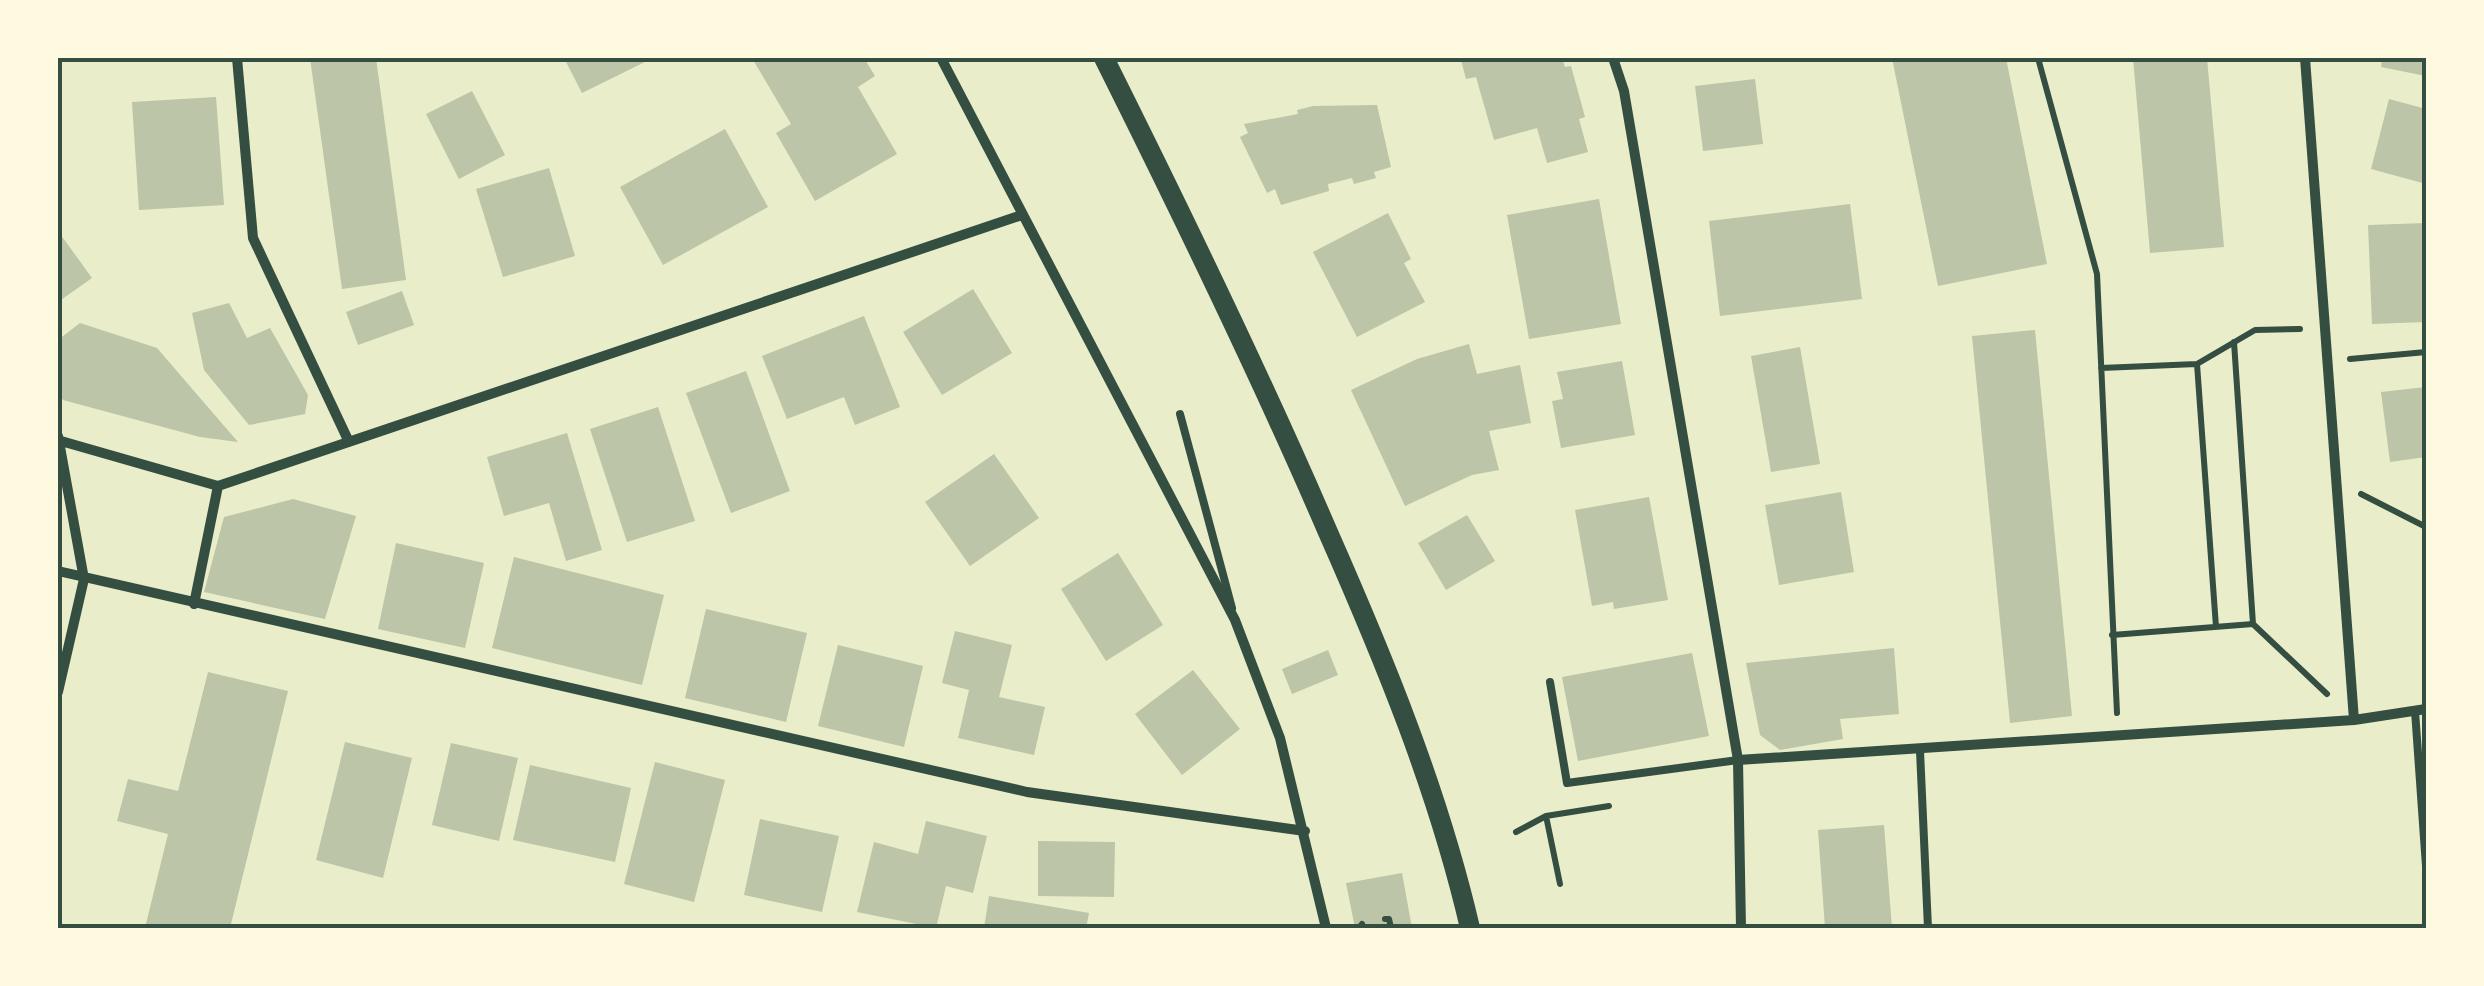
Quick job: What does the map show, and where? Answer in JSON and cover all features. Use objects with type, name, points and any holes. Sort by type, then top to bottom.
[{"type":"main road","points":[[1104,58],[1246,344],[1387,667],[1456,866],[1470,928]]},
{"type":"street","points":[[237,58],[253,238],[349,442]]},
{"type":"street","points":[[940,58],[1236,624],[1280,738],[1326,928]]},
{"type":"street","points":[[1613,58],[1624,91],[1738,760],[1741,928]]},
{"type":"street","points":[[2306,58],[2354,720]]},
{"type":"street","points":[[58,692],[84,579],[59,438],[218,486],[1022,214]]},
{"type":"street","points":[[194,604],[218,486]]},
{"type":"street","points":[[58,571],[1027,792],[1305,830]]},
{"type":"street","points":[[1738,760],[2119,737],[2354,720],[2421,711]]},
{"type":"lane","points":[[1180,414],[1236,624]]},
{"type":"lane","points":[[1550,682],[1567,783],[1738,760]]},
{"type":"lane","points":[[2421,711],[2426,866]]},
{"type":"lane","points":[[1920,751],[1928,928]]},
{"type":"path","points":[[2038,58],[2097,274],[2119,737]]},
{"type":"path","points":[[2101,368],[2197,364],[2254,330],[2326,328]]},
{"type":"path","points":[[2234,342],[2253,624],[2354,720]]},
{"type":"path","points":[[2329,360],[2426,352]]},
{"type":"path","points":[[2197,364],[2216,627]]},
{"type":"path","points":[[2339,482],[2426,527]]},
{"type":"path","points":[[2112,635],[2253,624]]},
{"type":"path","points":[[1516,832],[1546,816],[1624,803]]},
{"type":"path","points":[[1546,816],[1560,884]]},
{"type":"path","points":[[1385,920],[1389,919],[1391,928]]},
{"type":"building","points":[[310,58],[376,58],[406,280],[342,289]]},
{"type":"building","points":[[564,58],[653,58],[582,93]]},
{"type":"building","points":[[752,58],[864,58],[875,76],[858,87],[897,154],[815,201],[776,133],[791,124]]},
{"type":"building","points":[[1562,58],[1565,67],[1571,66],[1585,117],[1579,119],[1588,152],[1547,163],[1537,128],[1494,140],[1476,77],[1466,79],[1461,60]]},
{"type":"building","points":[[1892,58],[2006,58],[2047,264],[1938,286]]},
{"type":"building","points":[[2133,58],[2207,58],[2224,247],[2150,253]]},
{"type":"building","points":[[2382,58],[2426,58],[2426,76],[2381,67]]},
{"type":"building","points":[[1755,79],[1763,144],[1703,151],[1695,86]]},
{"type":"building","points":[[472,91],[505,155],[459,179],[426,114]]},
{"type":"building","points":[[216,97],[224,205],[139,210],[132,102]]},
{"type":"building","points":[[2389,99],[2426,109],[2426,184],[2371,169]]},
{"type":"building","points":[[1377,105],[1391,167],[1374,172],[1376,178],[1354,184],[1352,178],[1328,184],[1329,191],[1281,205],[1275,189],[1267,193],[1240,137],[1248,133],[1244,124],[1298,114],[1297,110],[1313,106]]},
{"type":"building","points":[[725,129],[768,207],[663,265],[620,187]]},
{"type":"building","points":[[549,168],[575,256],[503,277],[476,189]]},
{"type":"building","points":[[1599,199],[1621,324],[1529,339],[1507,215]]},
{"type":"building","points":[[1850,204],[1862,299],[1720,316],[1709,221]]},
{"type":"building","points":[[1388,213],[1411,259],[1404,263],[1425,302],[1357,337],[1313,252]]},
{"type":"building","points":[[2426,223],[2426,322],[2372,324],[2368,225]]},
{"type":"building","points":[[58,231],[92,278],[58,302]]},
{"type":"building","points":[[973,289],[1012,353],[942,395],[903,332]]},
{"type":"building","points":[[402,291],[414,325],[358,345],[346,312]]},
{"type":"building","points":[[229,303],[247,338],[270,328],[308,395],[305,414],[249,425],[204,370],[192,313]]},
{"type":"building","points":[[864,316],[900,407],[855,425],[844,397],[787,419],[762,356]]},
{"type":"building","points":[[80,323],[157,348],[238,442],[200,437],[63,400],[58,391],[58,340]]},
{"type":"building","points":[[2035,330],[2072,716],[2010,723],[1972,336]]},
{"type":"building","points":[[1469,344],[1477,374],[1520,365],[1531,423],[1489,431],[1499,470],[1472,475],[1405,506],[1351,390],[1417,359]]},
{"type":"building","points":[[1800,347],[1820,464],[1771,472],[1751,356]]},
{"type":"building","points":[[1622,361],[1635,435],[1561,448],[1552,401],[1563,399],[1557,372]]},
{"type":"building","points":[[746,371],[790,491],[731,513],[686,393]]},
{"type":"building","points":[[2426,387],[2426,457],[2390,462],[2381,392]]},
{"type":"building","points":[[658,407],[695,521],[627,542],[590,429]]},
{"type":"building","points":[[567,433],[602,550],[566,561],[549,503],[504,516],[487,457]]},
{"type":"building","points":[[994,454],[1039,518],[970,566],[925,502]]},
{"type":"building","points":[[1841,492],[1854,572],[1779,585],[1765,505]]},
{"type":"building","points":[[1649,497],[1668,600],[1614,609],[1613,602],[1592,606],[1575,510]]},
{"type":"building","points":[[293,499],[356,516],[325,619],[204,592],[224,517]]},
{"type":"building","points":[[1467,515],[1495,561],[1446,590],[1418,543]]},
{"type":"building","points":[[396,543],[484,563],[465,648],[378,629]]},
{"type":"building","points":[[1118,553],[1163,625],[1106,661],[1061,589]]},
{"type":"building","points":[[514,557],[664,595],[642,685],[492,648]]},
{"type":"building","points":[[706,609],[807,633],[786,722],[685,698]]},
{"type":"building","points":[[955,631],[1012,645],[999,697],[1045,707],[1034,755],[958,738],[969,690],[942,683]]},
{"type":"building","points":[[838,645],[923,666],[904,747],[818,726]]},
{"type":"building","points":[[1894,648],[1899,714],[1840,719],[1843,739],[1780,750],[1760,735],[1746,663]]},
{"type":"building","points":[[1328,650],[1338,675],[1292,694],[1282,669]]},
{"type":"building","points":[[1692,653],[1709,736],[1578,761],[1562,677]]},
{"type":"building","points":[[1193,670],[1240,729],[1182,775],[1135,714]]},
{"type":"building","points":[[208,672],[288,691],[230,928],[145,928],[168,834],[117,821],[128,779],[178,791]]},
{"type":"building","points":[[345,742],[412,758],[383,878],[316,860]]},
{"type":"building","points":[[451,743],[518,758],[499,841],[432,825]]},
{"type":"building","points":[[655,762],[725,780],[694,902],[624,884]]},
{"type":"building","points":[[530,765],[631,788],[615,862],[513,840]]},
{"type":"building","points":[[760,819],[839,836],[822,912],[744,895]]},
{"type":"building","points":[[926,821],[987,836],[973,893],[946,886],[936,928],[857,912],[874,842],[918,854]]},
{"type":"building","points":[[1884,825],[1892,928],[1825,928],[1818,830]]},
{"type":"building","points":[[1038,841],[1115,842],[1114,897],[1038,896]]},
{"type":"building","points":[[1402,873],[1412,928],[1355,928],[1346,883]]},
{"type":"building","points":[[989,896],[1089,913],[1086,928],[984,928]]}]
